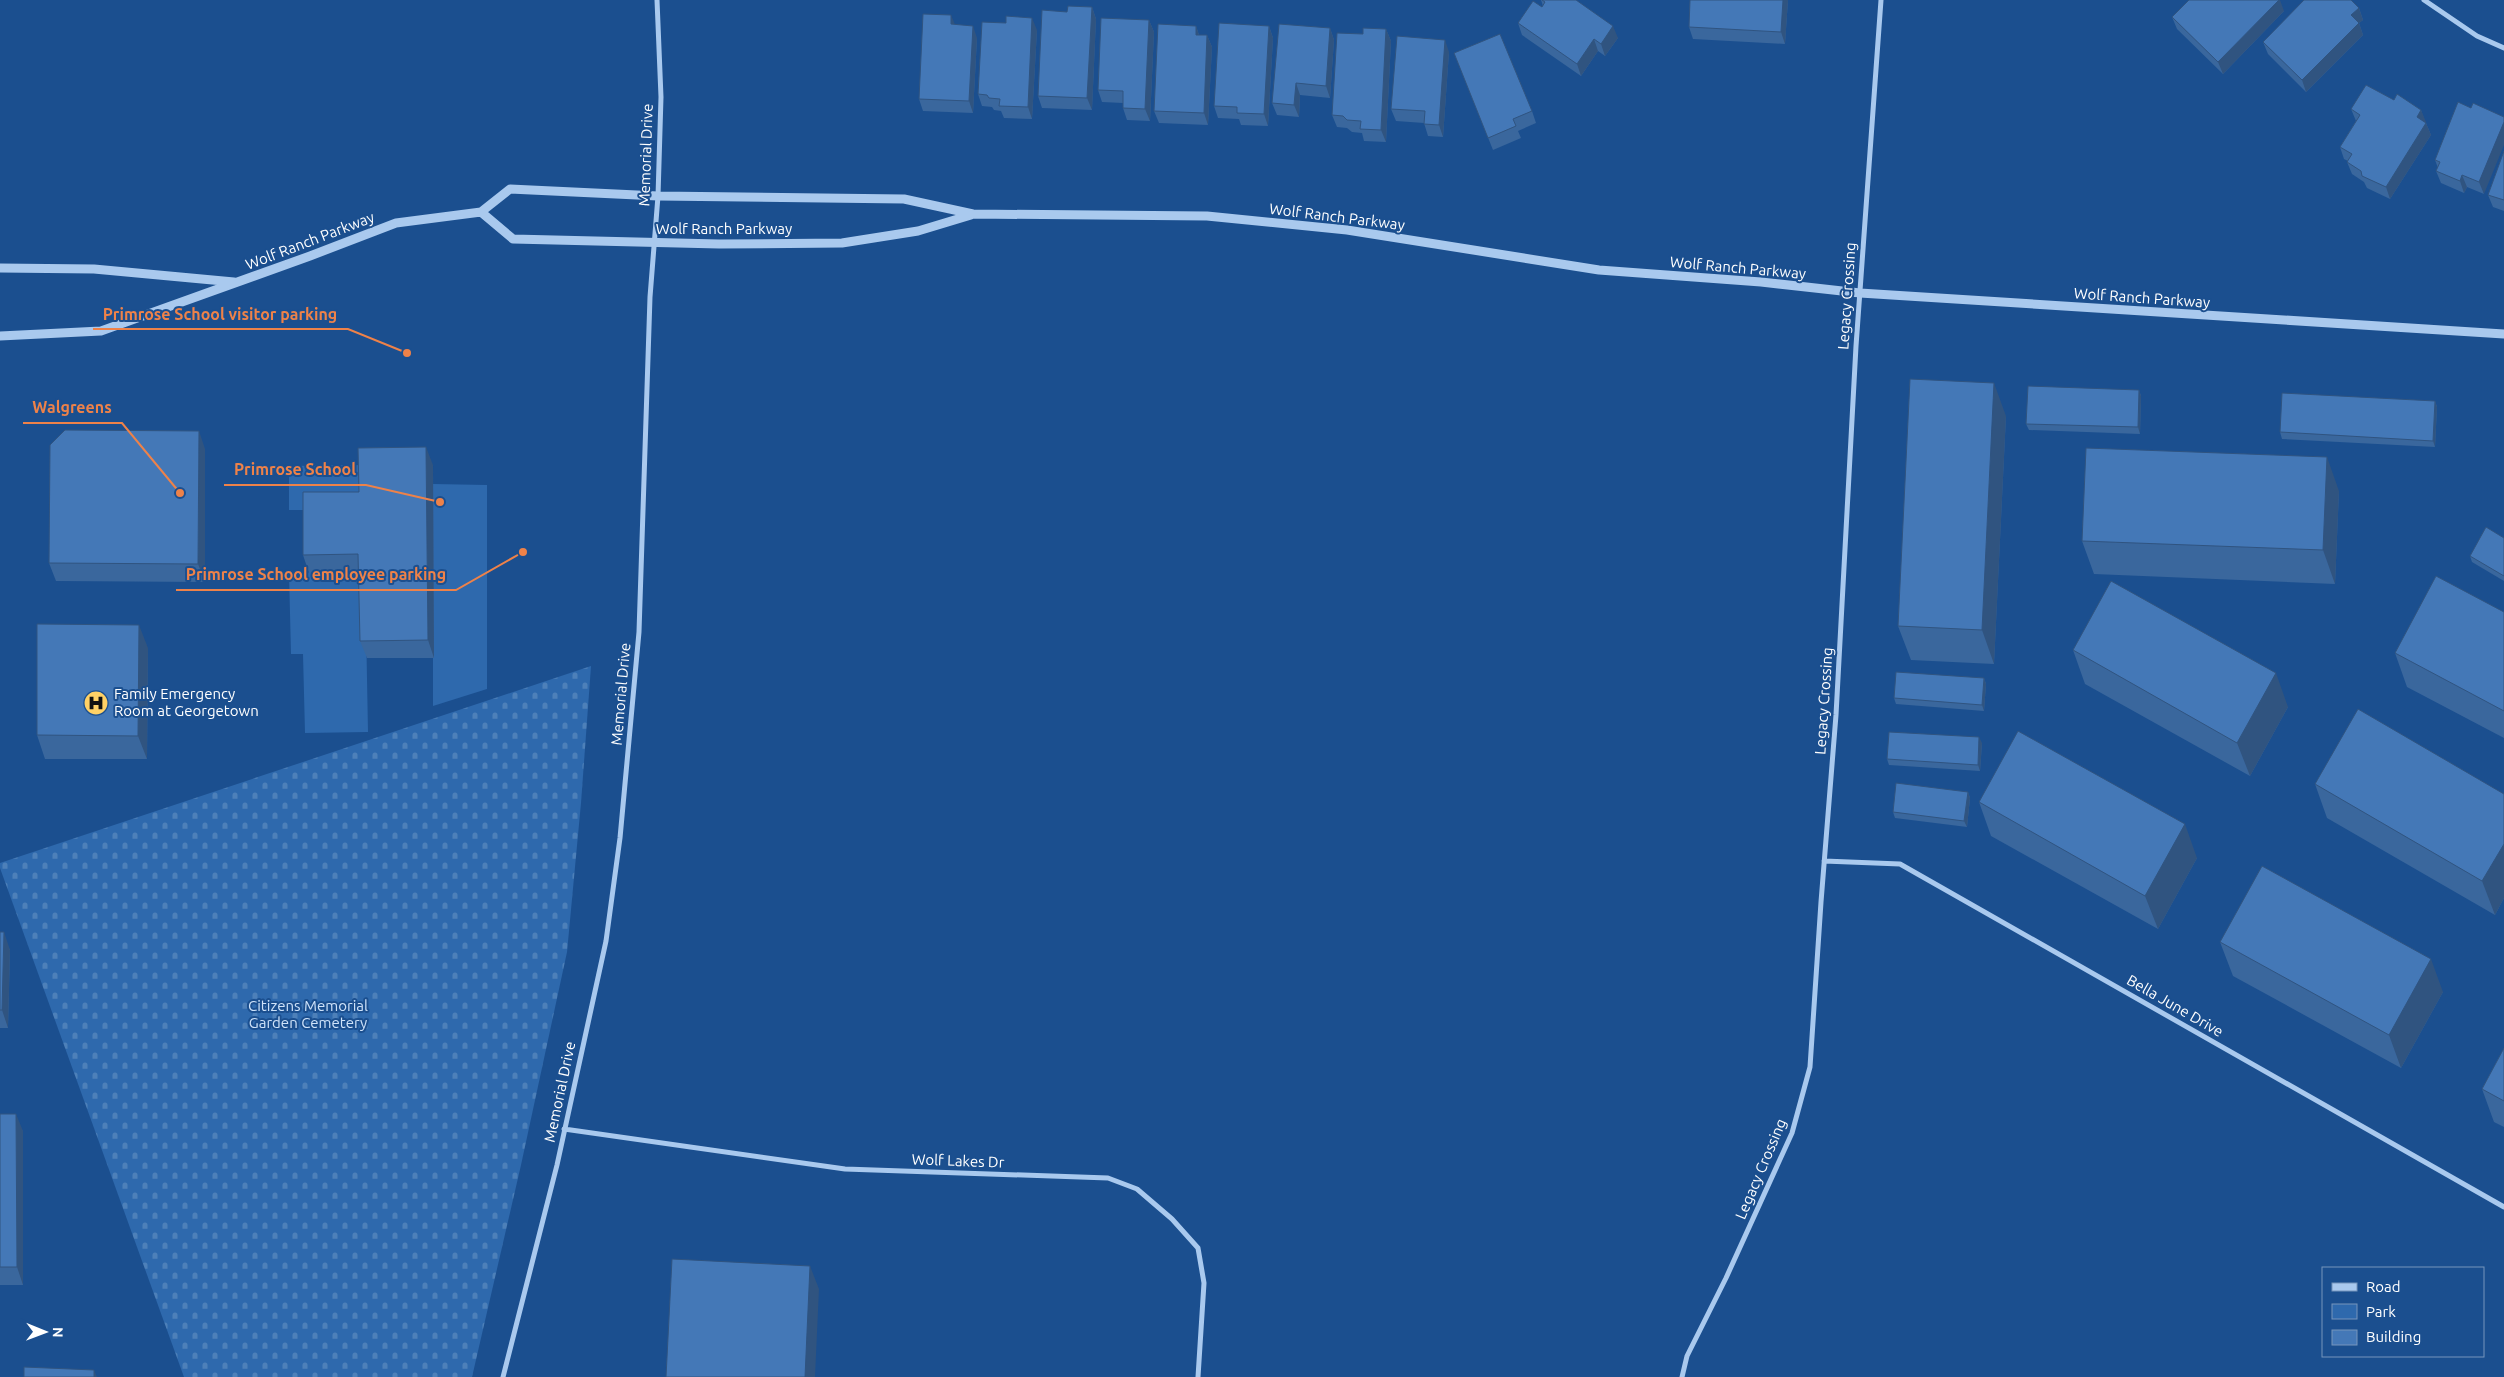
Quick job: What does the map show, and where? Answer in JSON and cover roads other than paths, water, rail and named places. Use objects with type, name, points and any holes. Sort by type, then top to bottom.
[{"type":"street","name":"Memorial Drive","points":[[503,1377],[564,1129],[606,941],[620,838],[639,632],[650,297],[658,196],[661,97],[657,0]]},
{"type":"street","name":"Legacy Crossing","points":[[1682,1377],[1687,1356],[1726,1278],[1792,1133],[1810,1067],[1836,715],[1860,293],[1881,0]]},
{"type":"street","points":[[2424,0],[2477,36],[2504,48]]},
{"type":"street","name":"Wolf Ranch Parkway","points":[[0,336],[100,331],[237,283],[396,222],[482,212],[510,189],[658,196],[904,199],[973,214],[1207,216],[1347,230],[1599,270],[1762,282],[1860,293],[2504,334]]},
{"type":"street","name":"Wolf Ranch Parkway","points":[[482,212],[512,239],[654,243],[842,243],[918,231],[973,214]]},
{"type":"street","name":"Wolf Ranch Parkway","points":[[0,268],[94,269],[237,283]]},
{"type":"street","name":"Bella June Drive","points":[[1824,861],[1900,864],[2504,1207]]},
{"type":"street","name":"Wolf Lakes Dr","points":[[564,1129],[845,1169],[1108,1178],[1137,1189],[1172,1219],[1198,1248],[1204,1283],[1198,1377]]},
{"type":"place","name":"Primrose School visitor parking","points":[[407,353]]},
{"type":"place","name":"Walgreens","points":[[180,493]]},
{"type":"place","name":"Primrose School","points":[[440,502]]},
{"type":"place","name":"Primrose School employee parking","points":[[523,552]]},
{"type":"place","name":"Family Emergency Room at Georgetown","points":[[96,703]]},
{"type":"park label","name":"Citizens Memorial Garden Cemetery","points":[[308,1014]]}]
